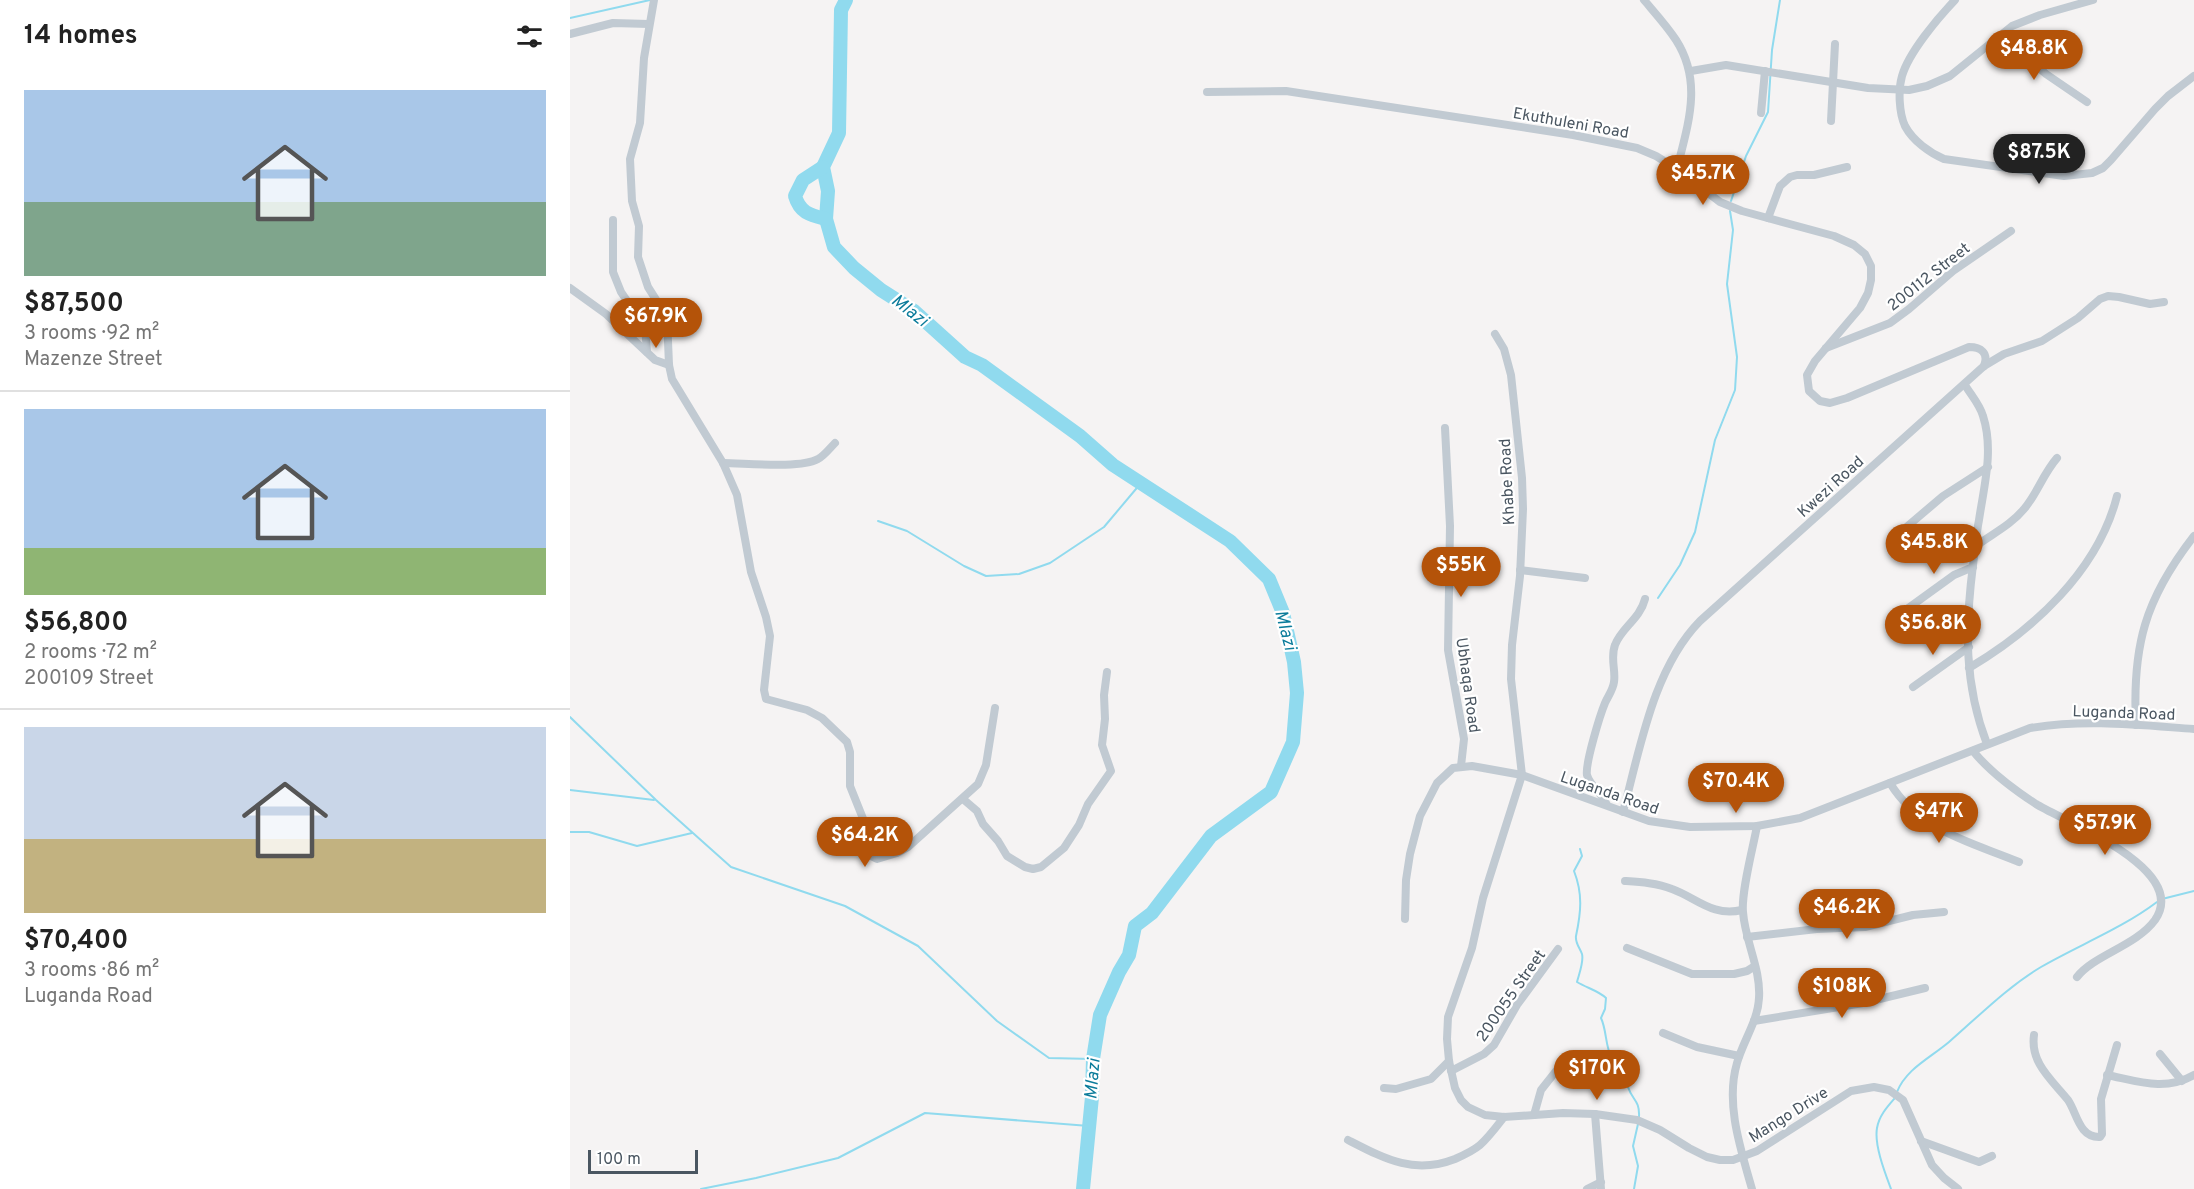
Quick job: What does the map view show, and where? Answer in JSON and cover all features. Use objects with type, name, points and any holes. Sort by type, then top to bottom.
[{"type":"street","points":[[654,0],[644,58],[640,123],[630,159],[632,201],[639,226],[637,250],[648,287],[667,317],[669,365],[674,384],[723,463],[737,495],[751,572],[769,626],[768,667],[764,690],[766,699],[807,710],[822,718],[847,742],[850,752],[850,786],[864,821],[864,845],[873,858],[883,858],[903,851],[978,784],[983,775],[995,708]]},
{"type":"street","points":[[1644,0],[1676,40],[1691,71],[1689,120],[1677,169]]},
{"type":"street","points":[[1955,0],[1940,16],[1918,47],[1902,73],[1899,90],[1905,126],[1930,153],[1944,159],[2064,176],[2081,175],[2103,168],[2155,109],[2194,76]]},
{"type":"street","points":[[1691,71],[1726,65],[1834,83],[1909,90],[1927,86],[1950,76],[2012,26],[2040,15],[2093,0]]},
{"type":"street","points":[[570,34],[613,22],[649,24]]},
{"type":"street","points":[[2001,35],[2046,74],[2087,102]]},
{"type":"street","points":[[1831,121],[1835,44]]},
{"type":"street","points":[[1761,113],[1765,71]]},
{"type":"street","name":"Ekuthuleni Road","points":[[1207,92],[1286,90],[1563,133],[1636,148],[1656,156],[1677,169],[1720,202],[1742,211],[1834,236],[1854,245],[1865,254],[1870,266],[1869,286],[1860,308],[1825,349],[1807,375],[1807,383],[1813,397],[1830,403],[1847,398],[1969,347],[1976,347],[1984,352],[1986,357],[1984,366]]},
{"type":"street","points":[[1768,218],[1780,186],[1785,181],[1797,175],[1814,175],[1847,167]]},
{"type":"street","points":[[613,220],[613,272],[621,292],[645,327],[647,352]]},
{"type":"street","name":"200112 Street","points":[[1825,349],[1890,323],[1953,271],[2011,231]]},
{"type":"street","points":[[570,288],[606,314],[655,360],[669,365]]},
{"type":"street","name":"Kwezi Road","points":[[1623,812],[1660,685],[1672,658],[1688,632],[1984,366],[2004,354],[2042,340],[2078,318],[2100,299],[2108,296],[2150,304],[2164,302]]},
{"type":"street","name":"Khabe Road","points":[[1495,334],[1507,359],[1519,445],[1523,509],[1511,678],[1522,775]]},
{"type":"street","points":[[1965,385],[1983,415],[1987,432],[1988,468],[1973,567],[1968,668],[1975,706],[1987,744]]},
{"type":"street","name":"Ubhaqa Road","points":[[1445,428],[1450,526],[1448,650],[1464,740],[1461,766]]},
{"type":"street","points":[[723,463],[811,462],[820,458],[835,443]]},
{"type":"street","points":[[1976,546],[2016,518],[2031,500],[2043,476],[2057,458]]},
{"type":"street","points":[[1903,530],[1943,496],[1988,468]]},
{"type":"street","points":[[1968,668],[2014,637],[2078,576],[2106,528],[2116,496]]},
{"type":"street","points":[[2136,725],[2138,652],[2144,623],[2161,586],[2178,557],[2194,537]]},
{"type":"street","points":[[1907,609],[1954,575],[1973,567]]},
{"type":"street","points":[[1520,570],[1585,578]]},
{"type":"street","points":[[1607,805],[1589,780],[1587,765],[1614,681],[1612,663],[1615,643],[1638,616],[1645,599]]},
{"type":"street","points":[[1913,687],[1969,647]]},
{"type":"street","points":[[963,799],[977,811],[983,824],[1007,856],[1033,869],[1041,867],[1054,858],[1072,838],[1088,804],[1111,771],[1102,745],[1107,672]]},
{"type":"street","name":"Luganda Road","points":[[1461,766],[1522,775],[1649,821],[1681,826],[1757,826],[1800,818],[2030,728],[2064,723],[2114,723],[2194,729]]},
{"type":"street","points":[[1973,751],[1995,775],[2020,793],[2062,819],[2124,852],[2155,879],[2160,900],[2156,919],[2119,950],[2083,969],[2078,977]]},
{"type":"street","points":[[1405,919],[1407,871],[1420,816],[1437,783],[1453,768],[1461,766]]},
{"type":"street","name":"Mango Drive","points":[[1522,775],[1483,898],[1472,948],[1448,1017],[1447,1039],[1451,1071],[1455,1088],[1461,1100],[1468,1107],[1485,1115],[1504,1117],[1595,1114],[1638,1120],[1650,1124],[1707,1157],[1720,1160],[1743,1158],[1843,1096],[1863,1088],[1874,1087],[1889,1090],[1903,1100],[1932,1165],[1958,1189]]},
{"type":"street","points":[[1890,783],[1902,801],[1930,826],[2019,862]]},
{"type":"street","points":[[1752,1189],[1739,1145],[1733,1083],[1744,1039],[1754,1021],[1760,997],[1742,910],[1757,826]]},
{"type":"street","points":[[1625,881],[1672,889],[1712,909],[1727,912],[1742,910]]},
{"type":"street","points":[[1746,937],[1817,929],[1865,927],[1913,915],[1944,912]]},
{"type":"street","points":[[1627,948],[1692,974],[1734,974],[1747,971],[1755,966]]},
{"type":"street","name":"200055 Street","points":[[1451,1071],[1484,1054],[1494,1045],[1517,1005],[1558,949]]},
{"type":"street","points":[[1754,1021],[1863,1003],[1925,988]]},
{"type":"street","points":[[1663,1033],[1697,1047],[1739,1056]]},
{"type":"street","points":[[2034,1035],[2034,1052],[2044,1072],[2068,1101],[2091,1137],[2100,1137],[2103,1129],[2100,1104],[2116,1044]]},
{"type":"street","points":[[2160,1054],[2182,1082]]},
{"type":"street","points":[[1534,1115],[1541,1090],[1568,1056]]},
{"type":"street","points":[[1384,1088],[1396,1089],[1431,1079],[1449,1061]]},
{"type":"street","points":[[2107,1075],[2156,1085],[2182,1082],[2194,1076]]},
{"type":"street","points":[[1587,1189],[1601,1185],[1595,1114]]},
{"type":"street","points":[[1348,1140],[1396,1163],[1413,1166],[1430,1165],[1448,1161],[1478,1147],[1504,1117]]},
{"type":"street","points":[[1921,1141],[1978,1162],[1992,1156]]},
{"type":"waterway","points":[[570,18],[650,0]]},
{"type":"waterway","name":"Mlazi","points":[[846,0],[841,10],[839,133],[823,167],[828,191],[826,219],[834,247],[854,268],[881,290],[914,311],[965,357],[982,365],[1080,436],[1113,465],[1230,541],[1269,579],[1283,613],[1294,662],[1297,693],[1293,742],[1271,792],[1211,836],[1152,913],[1135,926],[1129,955],[1100,1015],[1093,1059],[1092,1097],[1083,1189]]},
{"type":"waterway","points":[[1731,201],[1746,156],[1768,112],[1772,50],[1780,0]]},
{"type":"waterway","name":"Mlazi","points":[[823,167],[803,180],[795,196],[803,210],[826,219]]},
{"type":"waterway","points":[[1658,598],[1680,565],[1695,532],[1715,440],[1735,390],[1737,357],[1727,284],[1733,230],[1730,211]]},
{"type":"waterway","points":[[878,521],[907,531],[964,566],[986,576],[1019,574],[1050,563],[1104,527],[1141,483]]},
{"type":"waterway","points":[[570,717],[656,800],[731,867],[845,906],[918,946],[997,1021],[1049,1058],[1093,1059]]},
{"type":"waterway","points":[[570,790],[654,800]]},
{"type":"waterway","points":[[570,832],[589,832],[637,846],[692,833]]},
{"type":"waterway","points":[[1580,849],[1582,856],[1574,871],[1579,887],[1580,903],[1576,939],[1582,954],[1577,982],[1606,998],[1601,1018],[1608,1049],[1612,1059],[1625,1076],[1627,1085],[1637,1103],[1639,1117]]},
{"type":"waterway","points":[[2162,899],[2194,891]]},
{"type":"waterway","points":[[1897,1092],[1912,1070],[1949,1042],[2016,984],[2041,967],[2114,929],[2157,902]]},
{"type":"waterway","points":[[1891,1189],[1876,1135],[1880,1120],[1894,1099]]},
{"type":"waterway","points":[[701,1189],[838,1158],[925,1113],[1089,1126]]},
{"type":"waterway","points":[[1634,1189],[1638,1166],[1633,1146],[1638,1124]]}]
